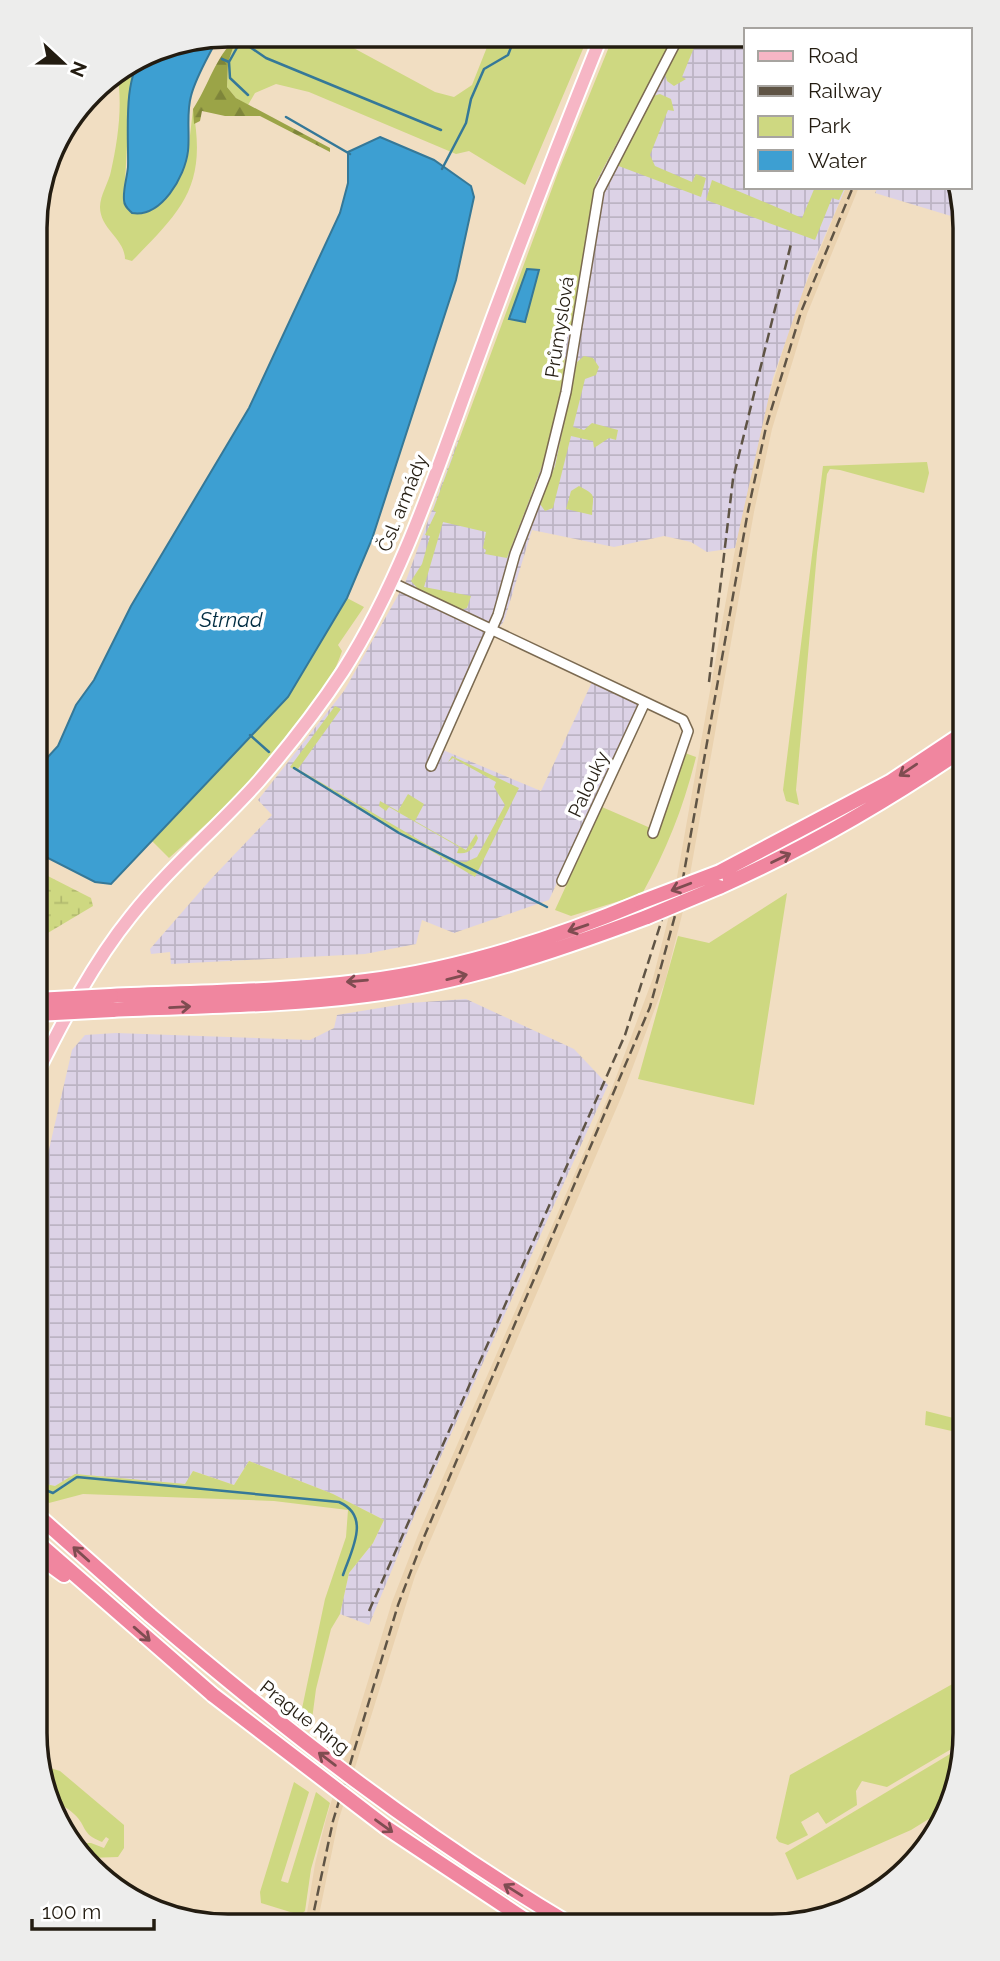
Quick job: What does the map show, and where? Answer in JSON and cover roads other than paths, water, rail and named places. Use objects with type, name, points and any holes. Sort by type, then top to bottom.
[{"type":"highway","points":[[47,1000],[112,1003],[366,995],[436,983],[510,964],[647,918],[890,782],[953,740]]},
{"type":"highway","points":[[47,1012],[112,1003],[366,981],[503,952],[580,927],[641,902],[720,879],[824,834],[903,790],[953,756]]},
{"type":"highway","name":"Prague Ring","points":[[47,1524],[168,1631],[291,1732],[432,1835],[554,1914]]},
{"type":"highway","name":"Prague Ring","points":[[47,1551],[293,1758],[415,1848],[516,1914]]},
{"type":"highway","points":[[47,1562],[90,1589]]},
{"type":"main road","name":"Čsl. armády","points":[[47,1053],[78,996],[130,918],[176,864],[259,781],[306,724],[344,670],[391,582],[414,531],[534,204],[597,47]]},
{"type":"street","name":"Průmyslová","points":[[491,630],[515,554],[546,474],[566,392],[599,191],[673,47]]},
{"type":"street","points":[[391,582],[683,720],[688,731],[653,833]]},
{"type":"street","points":[[431,766],[491,630]]},
{"type":"street","name":"Palouky","points":[[562,881],[645,702]]},
{"type":"water","points":[[212,48],[191,96],[188,151],[182,172],[170,194],[153,209],[143,213],[132,213],[124,202],[132,78],[159,61]]},
{"type":"water","name":"Strnad","points":[[380,137],[434,160],[471,186],[474,197],[456,280],[372,539],[347,598],[288,697],[111,884],[95,882],[48,858],[48,757],[58,746],[76,705],[94,680],[131,606],[249,408],[340,213],[348,183],[348,152]]},
{"type":"water","points":[[527,269],[539,270],[525,322],[509,319]]},
{"type":"waterway","points":[[229,62],[237,47]]},
{"type":"waterway","points":[[250,47],[266,58],[441,130]]},
{"type":"waterway","points":[[442,169],[466,123],[471,99],[484,69],[508,55],[511,47]]},
{"type":"waterway","points":[[222,59],[229,62],[230,78],[248,95]]},
{"type":"waterway","points":[[286,117],[350,154]]},
{"type":"waterway","points":[[250,735],[269,752]]},
{"type":"waterway","points":[[294,768],[399,833],[547,907]]},
{"type":"waterway","points":[[47,1491],[53,1493],[77,1477],[339,1502],[349,1508],[357,1524],[354,1544],[343,1575]]},
{"type":"railway","points":[[313,1914],[333,1821],[398,1605],[424,1537],[650,1007],[679,901],[748,511],[766,427],[801,312],[852,189]]},
{"type":"railway","points":[[709,682],[733,479],[791,244]]},
{"type":"railway","points":[[369,1611],[625,1035],[672,888]]}]
